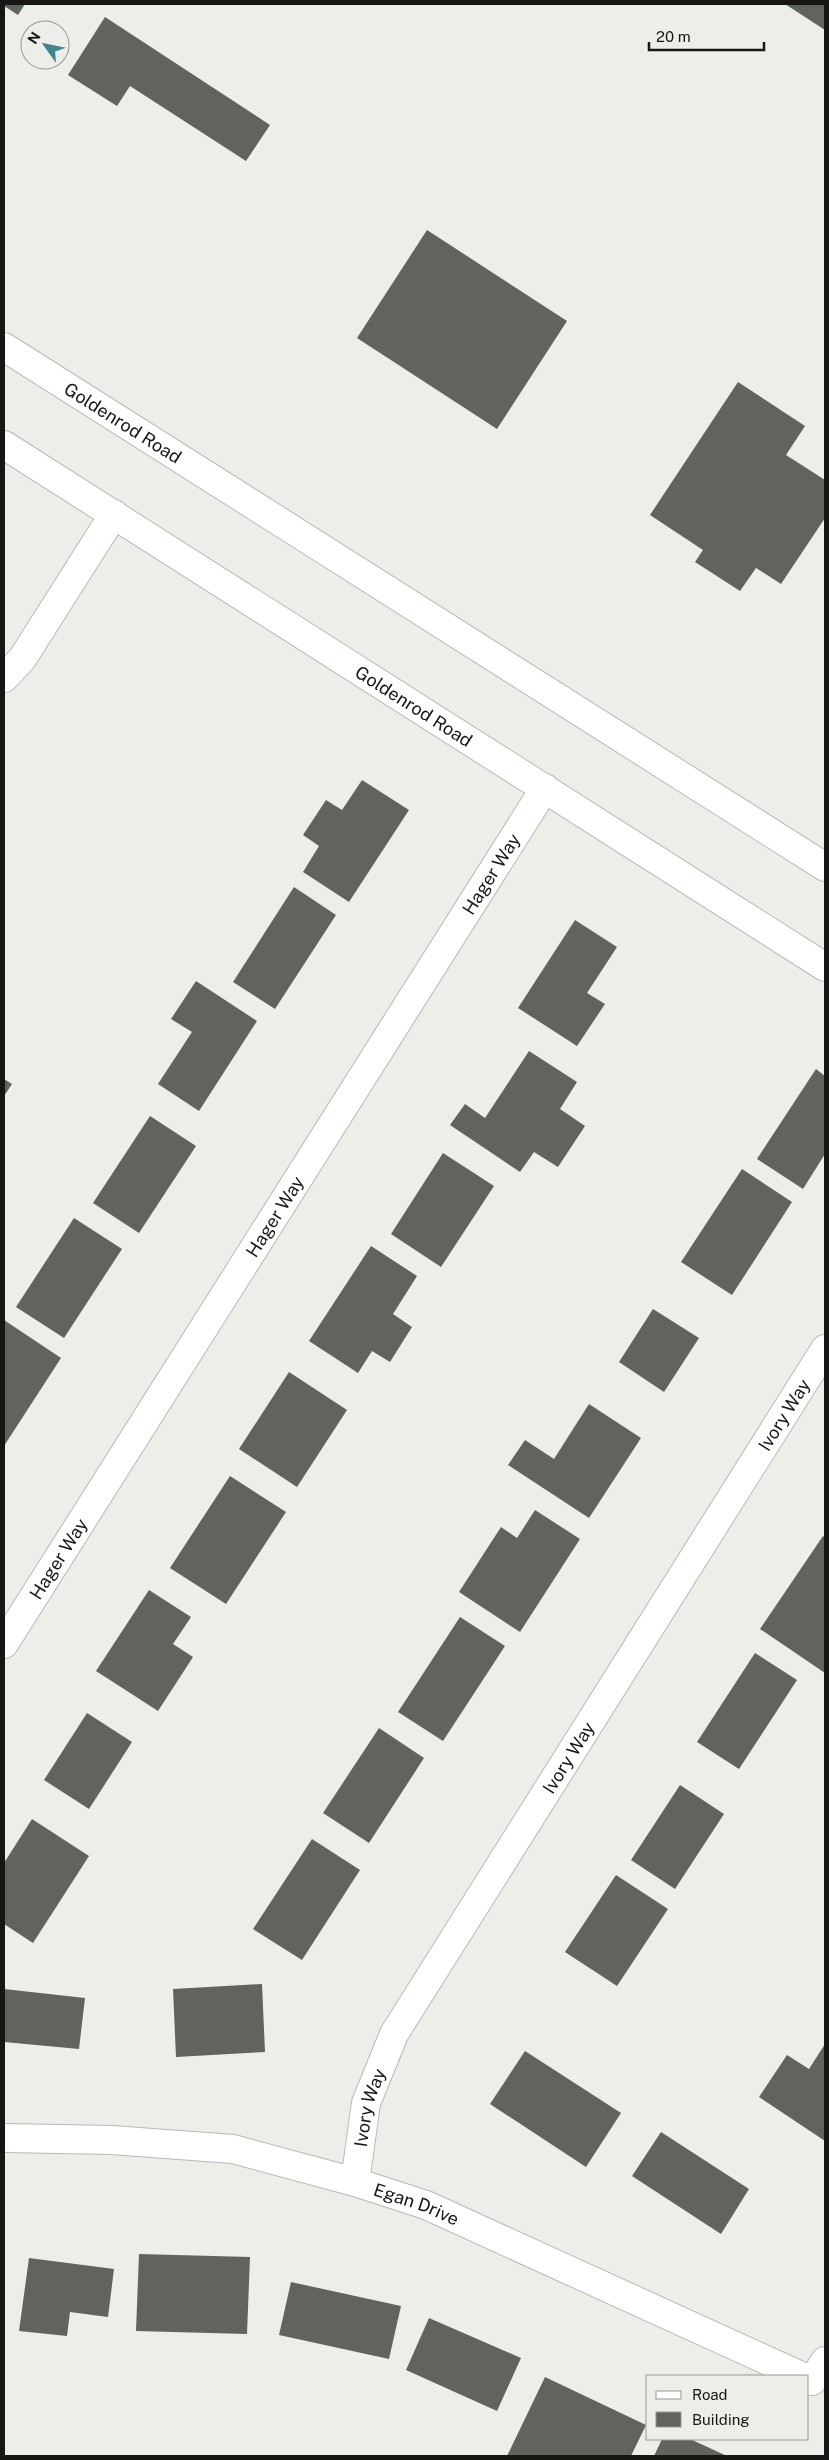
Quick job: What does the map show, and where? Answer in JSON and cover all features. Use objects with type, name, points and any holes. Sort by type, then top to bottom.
[{"type":"street","name":"Goldenrod Road","points":[[4,347],[825,867]]},
{"type":"street","name":"Goldenrod Road","points":[[4,445],[825,967]]},
{"type":"street","points":[[4,678],[22,659],[114,514]]},
{"type":"street","name":"Hager Way","points":[[4,1644],[545,788]]},
{"type":"street","points":[[784,940],[825,953]]},
{"type":"street","name":"Ivory Way","points":[[355,2182],[366,2103],[394,2034],[825,1349]]},
{"type":"street","name":"Egan Drive","points":[[4,2138],[112,2140],[233,2149],[355,2182],[426,2206],[814,2377]]},
{"type":"building","points":[[4,4],[25,4],[18,15],[4,6]]},
{"type":"building","points":[[785,4],[825,4],[825,30]]},
{"type":"building","points":[[105,17],[270,125],[246,161],[130,86],[117,106],[68,75]]},
{"type":"building","points":[[427,230],[567,321],[497,429],[357,338]]},
{"type":"building","points":[[738,382],[805,426],[786,455],[825,480],[825,518],[781,584],[756,568],[740,591],[695,562],[703,550],[650,515]]},
{"type":"building","points":[[362,780],[409,810],[349,902],[303,872],[319,846],[303,835],[326,800],[342,810]]},
{"type":"building","points":[[294,887],[336,915],[275,1009],[233,982]]},
{"type":"building","points":[[575,920],[617,947],[587,993],[605,1004],[577,1046],[518,1008]]},
{"type":"building","points":[[196,981],[257,1021],[199,1111],[158,1084],[192,1032],[171,1019]]},
{"type":"building","points":[[529,1051],[577,1082],[560,1109],[585,1126],[558,1167],[534,1152],[520,1172],[450,1125],[465,1104],[485,1118]]},
{"type":"building","points":[[816,1069],[825,1076],[825,1154],[803,1189],[757,1159]]},
{"type":"building","points":[[4,1079],[12,1084],[4,1096]]},
{"type":"building","points":[[150,1116],[196,1146],[139,1233],[93,1203]]},
{"type":"building","points":[[443,1153],[494,1186],[441,1267],[391,1234]]},
{"type":"building","points":[[742,1169],[792,1202],[732,1295],[681,1262]]},
{"type":"building","points":[[74,1218],[122,1249],[64,1338],[16,1307]]},
{"type":"building","points":[[371,1246],[417,1276],[393,1314],[412,1327],[390,1362],[372,1351],[358,1373],[309,1341]]},
{"type":"building","points":[[653,1309],[699,1338],[664,1392],[619,1362]]},
{"type":"building","points":[[4,1320],[61,1358],[4,1446]]},
{"type":"building","points":[[289,1372],[347,1410],[297,1487],[239,1449]]},
{"type":"building","points":[[589,1404],[641,1438],[589,1518],[508,1465],[525,1440],[554,1459]]},
{"type":"building","points":[[230,1476],[286,1512],[226,1604],[170,1568]]},
{"type":"building","points":[[535,1510],[580,1539],[520,1632],[459,1592],[501,1527],[517,1538]]},
{"type":"building","points":[[823,1536],[825,1538],[825,1673],[760,1629]]},
{"type":"building","points":[[149,1590],[191,1617],[173,1644],[193,1657],[158,1711],[96,1671]]},
{"type":"building","points":[[460,1617],[505,1646],[443,1741],[398,1712]]},
{"type":"building","points":[[755,1653],[797,1680],[739,1769],[697,1742]]},
{"type":"building","points":[[87,1713],[132,1742],[89,1809],[44,1780]]},
{"type":"building","points":[[379,1728],[424,1758],[369,1843],[323,1813]]},
{"type":"building","points":[[680,1785],[724,1814],[675,1889],[631,1860]]},
{"type":"building","points":[[32,1819],[89,1856],[33,1943],[4,1924],[4,1863]]},
{"type":"building","points":[[312,1839],[360,1870],[302,1960],[253,1929]]},
{"type":"building","points":[[616,1875],[668,1909],[617,1986],[565,1952]]},
{"type":"building","points":[[262,1984],[265,2052],[176,2057],[173,1989]]},
{"type":"building","points":[[4,1989],[85,1998],[79,2049],[4,2042]]},
{"type":"building","points":[[825,2044],[825,2141],[759,2097],[787,2055],[809,2069]]},
{"type":"building","points":[[525,2051],[621,2113],[586,2167],[490,2104]]},
{"type":"building","points":[[661,2132],[749,2189],[721,2234],[632,2176]]},
{"type":"building","points":[[139,2254],[250,2257],[247,2334],[136,2331]]},
{"type":"building","points":[[29,2258],[114,2269],[108,2317],[70,2312],[67,2336],[19,2331]]},
{"type":"building","points":[[291,2282],[401,2306],[389,2359],[279,2335]]},
{"type":"building","points":[[429,2318],[521,2358],[497,2411],[406,2370]]},
{"type":"building","points":[[545,2377],[646,2425],[631,2456],[507,2456]]},
{"type":"building","points":[[662,2440],[692,2440],[727,2456],[654,2456]]}]
